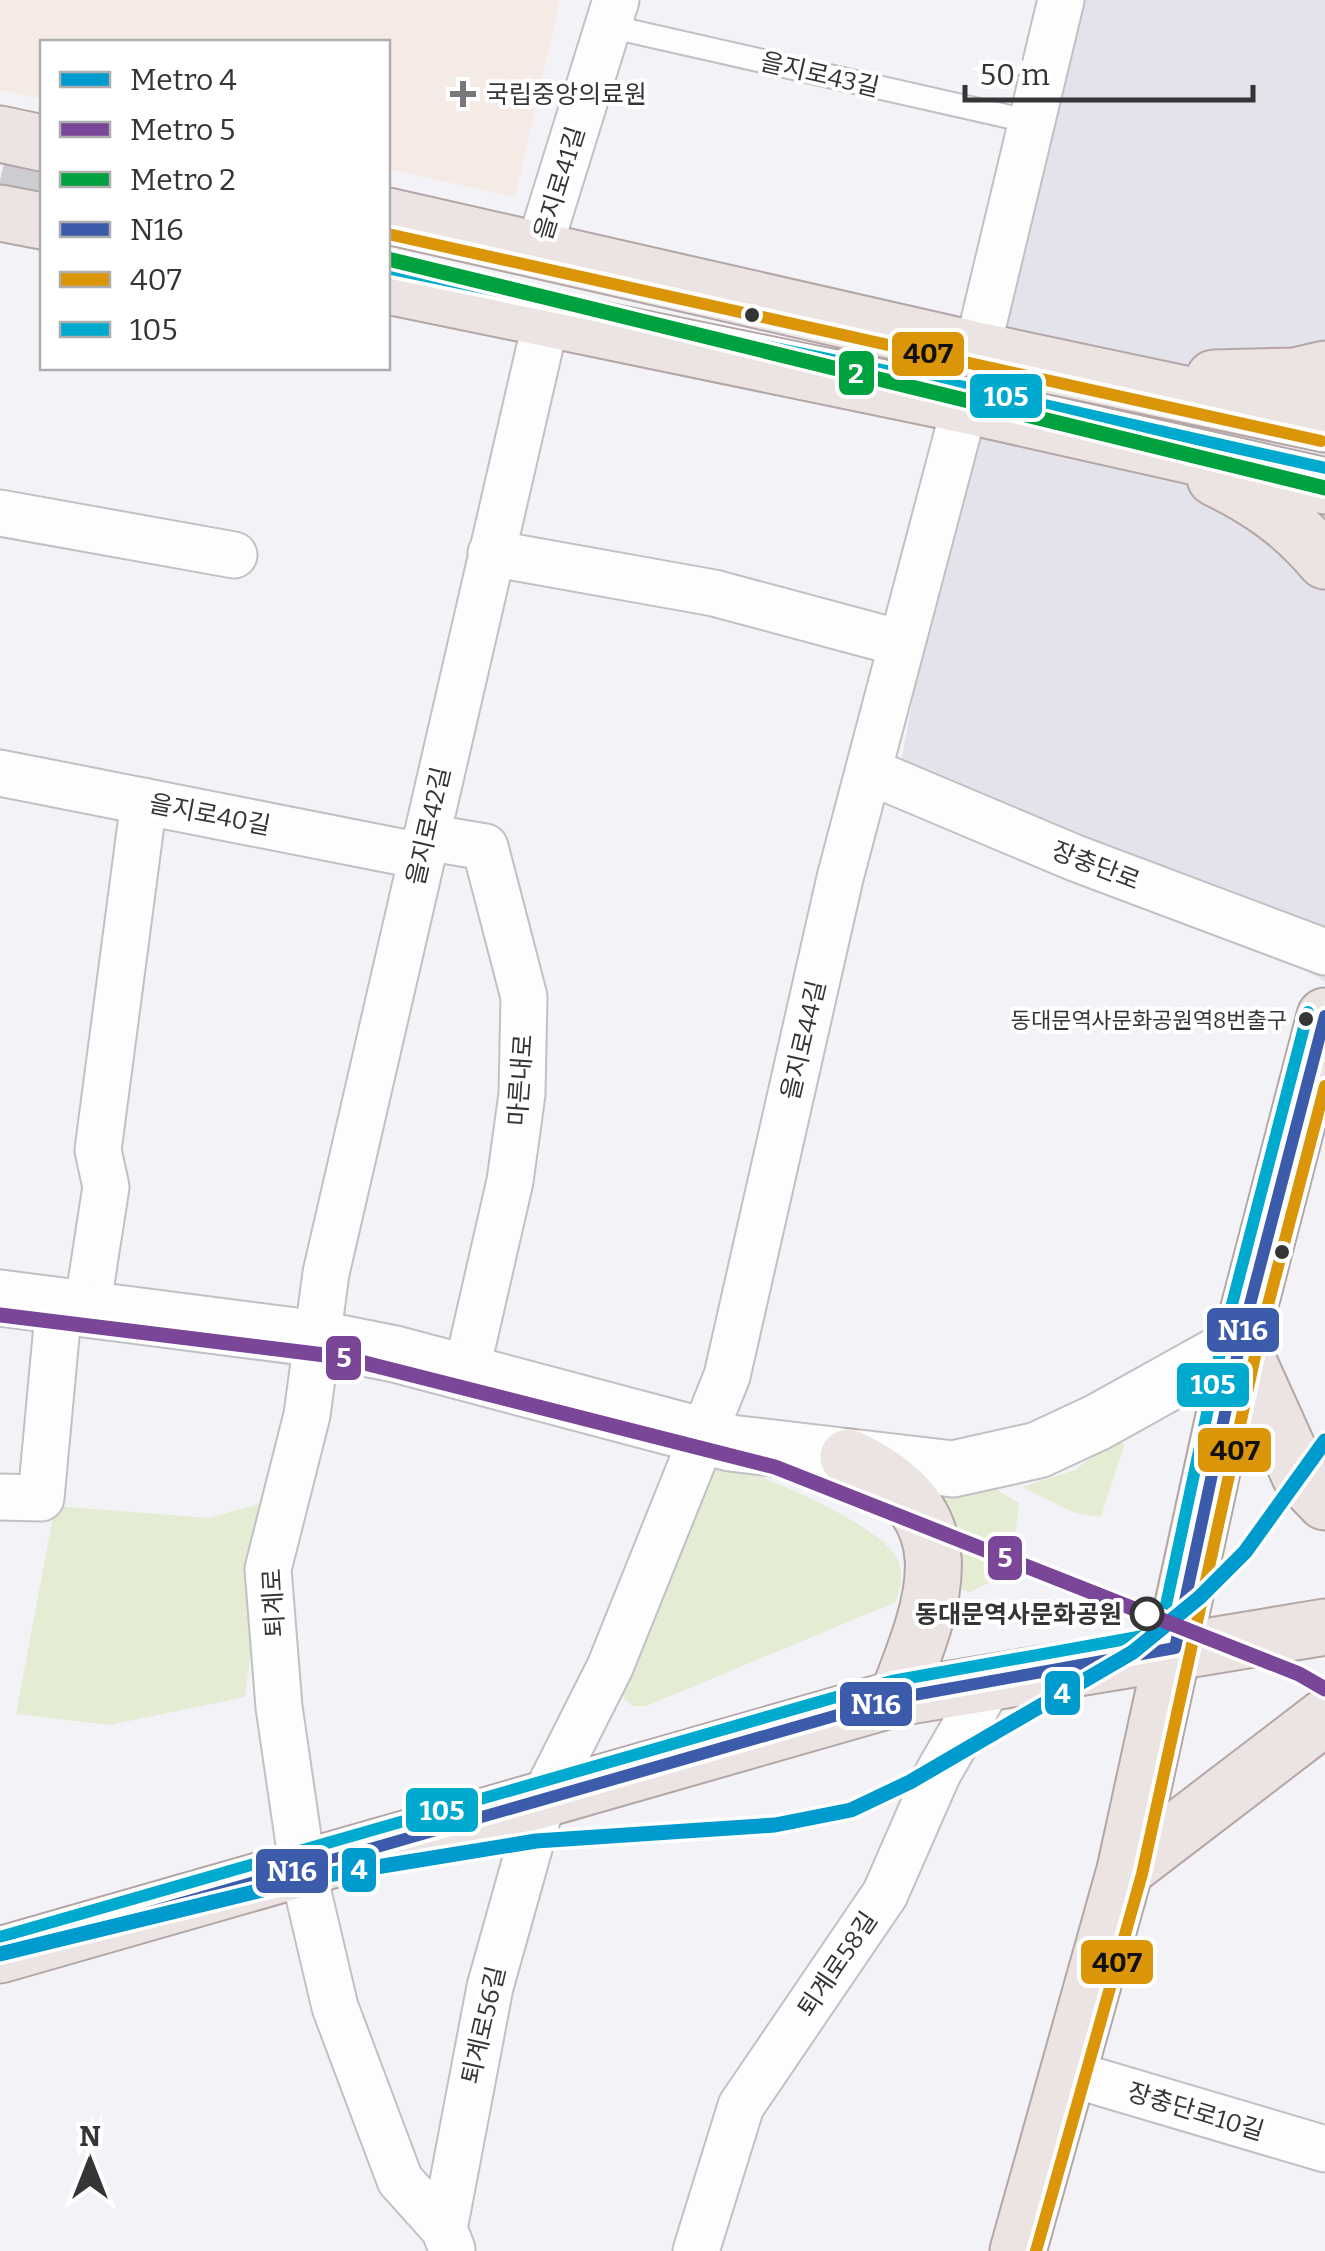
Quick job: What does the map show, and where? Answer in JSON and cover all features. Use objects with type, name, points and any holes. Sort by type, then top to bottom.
[{"type":"main road","points":[[0,134],[40,143]]},
{"type":"main road","points":[[0,213],[40,221]]},
{"type":"main road","points":[[390,216],[1047,366],[1325,424]]},
{"type":"main road","points":[[390,286],[965,405],[1153,451],[1325,486]]},
{"type":"main road","points":[[1047,366],[1222,378],[1295,376],[1325,370]]},
{"type":"main road","points":[[1153,451],[1264,504],[1298,528],[1325,561]]},
{"type":"main road","points":[[1018,2251],[1125,1870],[1240,1342],[1325,1016]]},
{"type":"main road","points":[[0,1298],[319,1339],[466,1372],[730,1443],[953,1469],[1038,1450],[1098,1422],[1240,1342]]},
{"type":"main road","points":[[1240,1342],[1300,1476],[1325,1502]]},
{"type":"main road","points":[[848,1457],[884,1473],[912,1500],[928,1524],[934,1545],[923,1632],[897,1698]]},
{"type":"main road","points":[[0,1954],[303,1871],[897,1698],[1176,1648],[1325,1627]]},
{"type":"main road","points":[[1125,1870],[1325,1717]]},
{"type":"street","points":[[977,350],[1061,0]]},
{"type":"street","name":"을지로41길","points":[[538,251],[612,13]]},
{"type":"street","name":"을지로42길","points":[[319,1339],[326,1272],[547,316]]},
{"type":"street","name":"을지로44길","points":[[702,1436],[727,1376],[840,878],[965,405]]},
{"type":"street","points":[[0,514],[234,555]]},
{"type":"street","points":[[491,553],[714,594],[900,642]]},
{"type":"street","name":"장충단로","points":[[871,772],[1075,858],[1325,952]]},
{"type":"street","name":"을지로40길","points":[[0,773],[423,847]]},
{"type":"street","points":[[20,1497],[106,1187],[98,1150],[144,801]]},
{"type":"street","name":"마른내로","points":[[423,847],[485,847],[524,997],[522,1094],[510,1181],[466,1372]]},
{"type":"street","name":"퇴계로","points":[[319,1339],[307,1415],[268,1569],[280,1707],[303,1871],[335,2007],[400,2180],[448,2240]]},
{"type":"street","points":[[542,1802],[610,1668],[702,1436]]},
{"type":"street","name":"퇴계로58길","points":[[696,2251],[742,2106],[886,1894],[938,1773],[991,1681]]},
{"type":"street","name":"퇴계로56길","points":[[448,2240],[490,1987],[542,1802]]},
{"type":"street","name":"장충단로10길","points":[[1068,2073],[1325,2149]]},
{"type":"lane","name":"을지로43길","points":[[612,13],[1032,122]]},
{"type":"shaded area","name":"국립중앙의료원","points":[[0,0],[560,0],[515,197],[390,169],[390,40],[40,40],[40,99],[0,90]]},
{"type":"shaded area","points":[[1082,0],[1325,0],[1325,982],[1197,904],[898,779],[977,350]]},
{"type":"green space","points":[[1120,1434],[1124,1446],[1101,1517],[1075,1513],[1022,1487],[1075,1470]]},
{"type":"green space","points":[[725,1464],[818,1502],[885,1544],[900,1568],[896,1602],[646,1706],[632,1706],[624,1699],[625,1685],[705,1471]]},
{"type":"green space","points":[[922,1485],[989,1485],[1019,1503],[1011,1572],[970,1592],[962,1590],[952,1520]]},
{"type":"green space","points":[[270,1501],[245,1697],[109,1725],[16,1714],[55,1506],[209,1518]]},
{"type":"tunnel","points":[[0,180],[40,190]]},
{"type":"metro line","name":"2","points":[[390,259],[1325,488]]},
{"type":"metro line","name":"5","points":[[0,1315],[341,1357],[775,1467],[1299,1674],[1325,1689]]},
{"type":"metro line","name":"4","points":[[0,1954],[315,1877],[536,1841],[775,1825],[851,1810],[910,1782],[1133,1652],[1200,1597],[1245,1552],[1325,1441]]},
{"type":"transit line","name":"407","points":[[390,234],[1321,441]]},
{"type":"transit line","name":"105","points":[[392,269],[969,388],[1325,468]]},
{"type":"transit line","name":"105","points":[[0,1937],[892,1681],[1160,1633],[1223,1339],[1308,1012]]},
{"type":"transit line","name":"N16","points":[[1175,1648],[1240,1343],[1325,1016]]},
{"type":"transit line","name":"407","points":[[1036,2251],[1142,1874],[1257,1347],[1325,1086]]},
{"type":"transit line","name":"N16","points":[[0,1955],[897,1698],[1175,1648]]},
{"type":"place","name":"국립중앙의료원","points":[[463,94]]},
{"type":"place","name":"동대문역사문화공원역8번출구","points":[[1306,1019]]},
{"type":"place","name":"동대문역사문화공원","points":[[1147,1614]]}]
